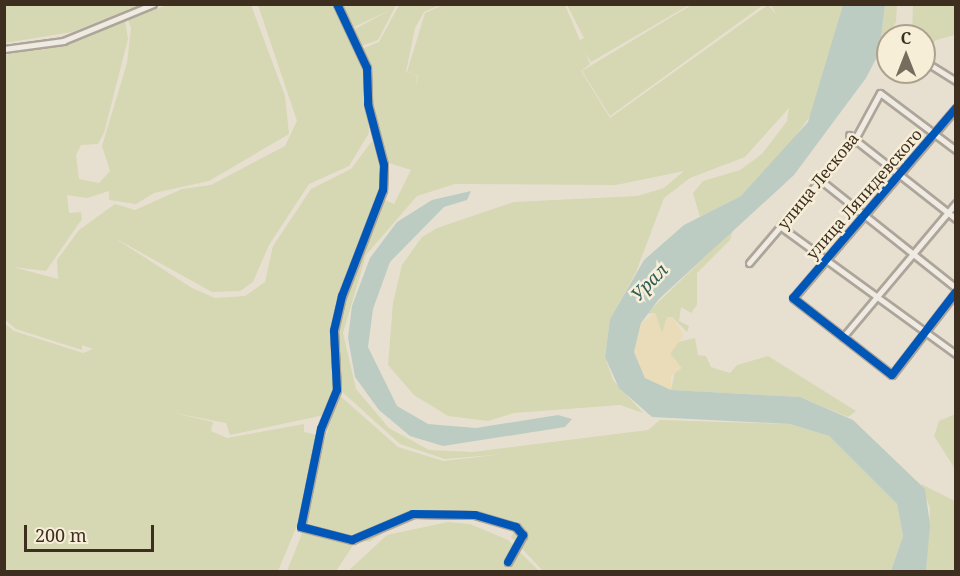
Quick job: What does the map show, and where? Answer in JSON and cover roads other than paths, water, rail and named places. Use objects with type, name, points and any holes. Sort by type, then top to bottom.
[{"type":"street","points":[[4,49],[63,42],[153,4]]},
{"type":"street","points":[[337,4],[367,68],[368,104],[384,165],[384,190],[342,296],[334,331],[337,390],[321,429],[301,527],[352,540],[413,514],[475,515],[516,527],[523,534],[508,562]]},
{"type":"street","points":[[936,68],[956,81]]},
{"type":"street","name":"улица Лескова","points":[[749,263],[855,139],[880,93],[933,134]]},
{"type":"street","name":"улица Ляпидевского","points":[[843,337],[793,298],[824,259],[956,108]]},
{"type":"street","points":[[933,134],[956,150]]},
{"type":"street","points":[[849,135],[956,219]]},
{"type":"street","points":[[819,179],[864,213],[913,253],[956,290],[892,375],[843,337],[876,295],[913,253],[948,213],[956,203]]},
{"type":"street","points":[[781,227],[956,354]]},
{"type":"water","name":"Урал","points":[[843,5],[885,5],[883,24],[876,24],[876,59],[866,78],[794,175],[659,299],[641,323],[634,352],[645,378],[671,390],[800,397],[853,420],[925,489],[930,525],[926,571],[891,571],[903,536],[897,504],[829,436],[790,424],[652,417],[619,388],[605,357],[610,319],[644,260],[684,225],[741,196],[808,122]]},
{"type":"water","points":[[471,191],[467,200],[444,207],[390,262],[373,309],[368,347],[397,406],[428,424],[476,428],[558,415],[572,419],[565,427],[443,446],[410,436],[379,410],[355,377],[348,338],[352,306],[370,258],[397,222],[432,200]]}]
